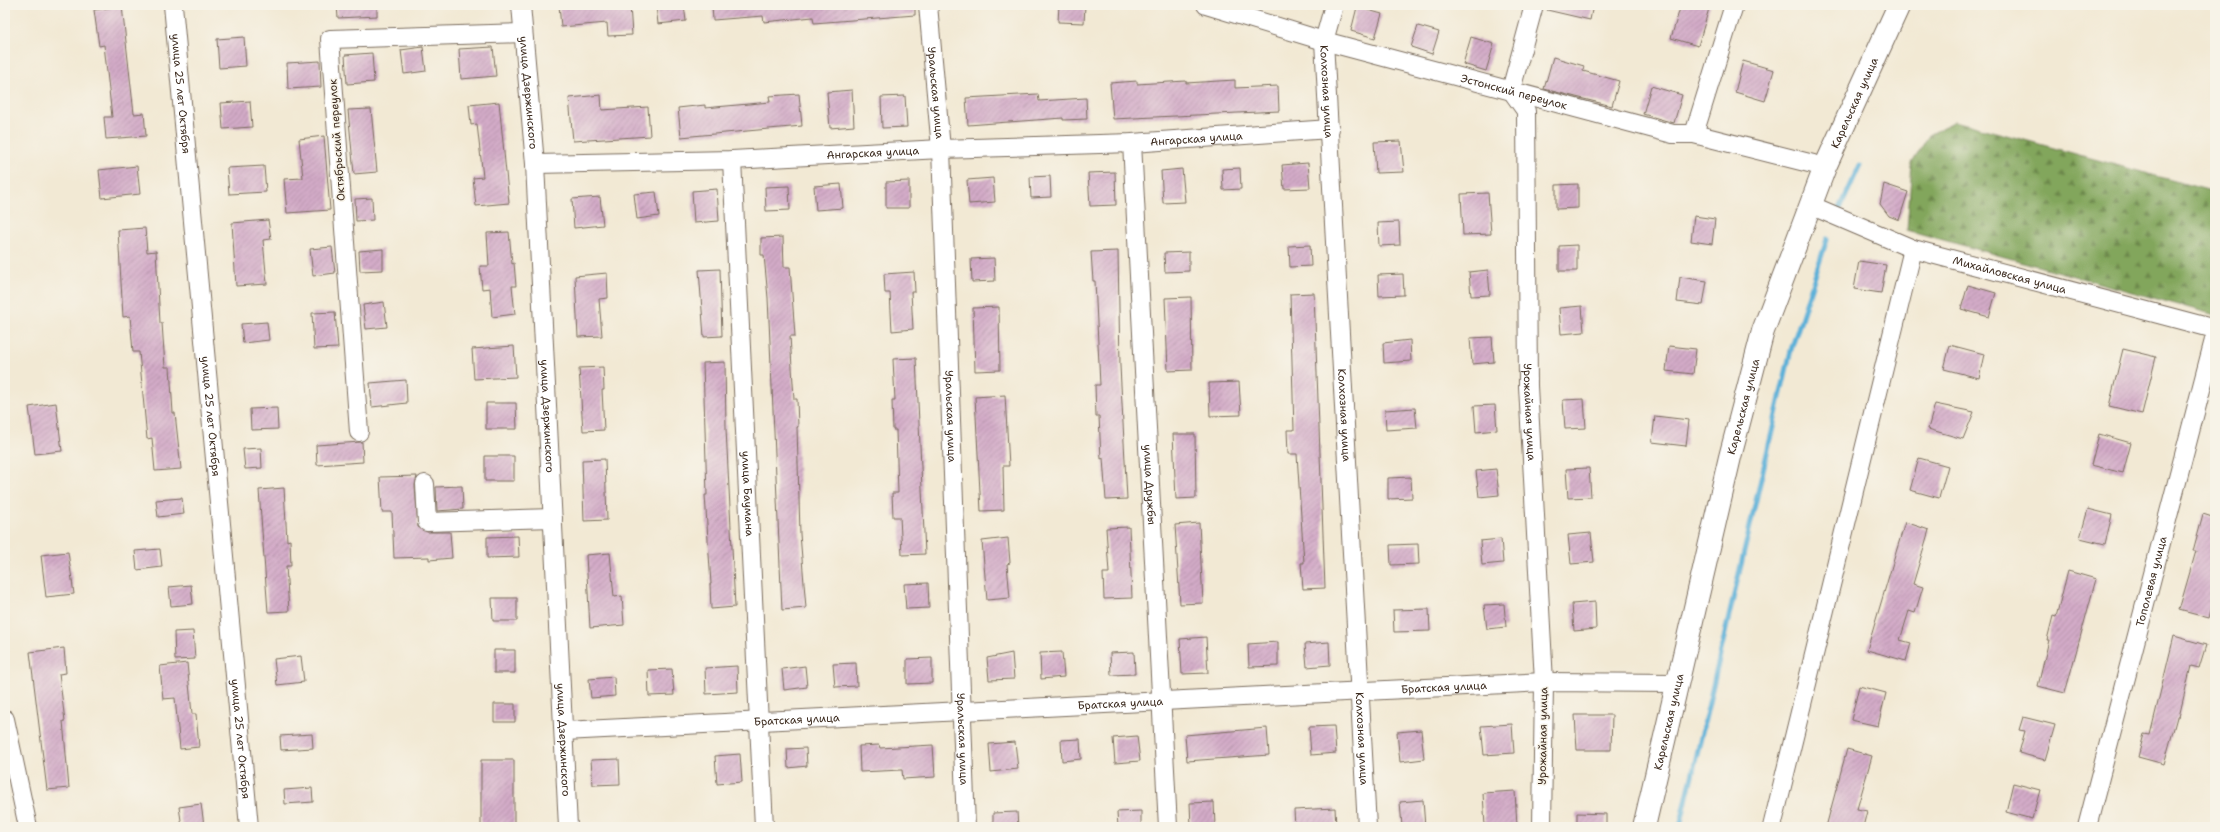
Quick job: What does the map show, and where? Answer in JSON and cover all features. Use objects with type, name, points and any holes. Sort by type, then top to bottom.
[{"type":"main road","name":"Карельская улица","points":[[1644,827],[1730,457],[1763,331],[1825,167],[1899,5]]},
{"type":"street","name":"улица 25 лет Октября","points":[[173,5],[249,827]]},
{"type":"street","name":"улица Дзержинского","points":[[521,5],[535,164],[568,827]]},
{"type":"street","name":"Уральская улица","points":[[928,5],[942,149],[966,827]]},
{"type":"street","name":"Эстонский переулок","points":[[1206,5],[1324,41],[1673,134],[1694,134],[1825,167]]},
{"type":"street","name":"Колхозная улица","points":[[1334,5],[1324,41],[1361,691],[1367,827]]},
{"type":"street","points":[[1510,90],[1534,5]]},
{"type":"street","points":[[1694,134],[1734,5]]},
{"type":"street","name":"Октябрьский переулок","points":[[358,432],[330,40],[523,33]]},
{"type":"street","name":"Урожайная улица","points":[[1510,90],[1526,111],[1528,386],[1544,682],[1542,827]]},
{"type":"street","name":"Ангарская улица","points":[[535,164],[732,160],[942,149],[1132,143],[1330,130]]},
{"type":"street","name":"улица Дружбы","points":[[1132,143],[1168,827]]},
{"type":"street","name":"улица Баумана","points":[[732,160],[764,827]]},
{"type":"street","name":"Михайловская улица","points":[[1810,205],[1913,249],[2215,329]]},
{"type":"street","points":[[1772,827],[1913,249]]},
{"type":"street","name":"Тополевая улица","points":[[2087,827],[2215,336]]},
{"type":"street","points":[[425,484],[427,522],[553,518]]},
{"type":"street","name":"Братская улица","points":[[564,731],[1544,682],[1677,683]]},
{"type":"street","points":[[5,719],[28,827]]},
{"type":"green space","points":[[1955,121],[2215,192],[2215,315],[1907,230],[1912,163],[1929,135]]},
{"type":"building","points":[[337,5],[377,5],[377,16],[338,18]]},
{"type":"building","points":[[559,5],[630,5],[632,35],[608,36],[607,23],[561,27]]},
{"type":"building","points":[[656,5],[684,5],[686,21],[658,24]]},
{"type":"building","points":[[712,5],[915,5],[915,15],[814,23],[813,17],[764,22],[763,16],[713,20]]},
{"type":"building","points":[[1059,5],[1085,5],[1084,23],[1058,22]]},
{"type":"building","points":[[1548,5],[1593,5],[1590,20],[1547,10]]},
{"type":"building","points":[[1681,5],[1710,5],[1698,46],[1671,38]]},
{"type":"building","points":[[122,6],[134,114],[144,113],[146,136],[106,139],[104,117],[112,117],[104,45],[99,46],[94,10]]},
{"type":"building","points":[[1357,7],[1382,14],[1375,38],[1351,31]]},
{"type":"building","points":[[1418,26],[1439,32],[1432,54],[1411,47]]},
{"type":"building","points":[[244,37],[246,66],[219,68],[217,39]]},
{"type":"building","points":[[1471,37],[1494,44],[1486,71],[1463,64]]},
{"type":"building","points":[[423,47],[426,71],[404,74],[401,50]]},
{"type":"building","points":[[493,47],[496,76],[461,79],[459,49]]},
{"type":"building","points":[[372,53],[374,82],[347,84],[345,55]]},
{"type":"building","points":[[1553,57],[1584,66],[1583,71],[1619,81],[1612,106],[1544,89]]},
{"type":"building","points":[[320,61],[321,87],[288,89],[287,63]]},
{"type":"building","points":[[1743,61],[1774,70],[1765,101],[1735,92]]},
{"type":"building","points":[[1235,80],[1235,88],[1278,86],[1279,111],[1113,119],[1110,83],[1137,81],[1137,84],[1186,81],[1186,83]]},
{"type":"building","points":[[1651,86],[1682,95],[1674,123],[1643,114]]},
{"type":"building","points":[[852,90],[854,126],[830,128],[827,92]]},
{"type":"building","points":[[799,94],[802,126],[681,137],[678,108],[705,105],[705,108],[770,102],[769,96]]},
{"type":"building","points":[[1038,94],[1039,101],[1086,98],[1087,119],[1063,120],[1063,118],[968,125],[966,98]]},
{"type":"building","points":[[601,95],[602,110],[648,107],[650,136],[573,141],[569,98]]},
{"type":"building","points":[[905,96],[907,127],[882,128],[881,97]]},
{"type":"building","points":[[250,101],[252,127],[223,129],[221,103]]},
{"type":"building","points":[[499,102],[509,203],[476,206],[473,178],[483,177],[477,124],[471,125],[469,105]]},
{"type":"building","points":[[371,109],[377,172],[354,174],[348,110]]},
{"type":"building","points":[[324,136],[330,210],[287,213],[284,179],[303,178],[299,139]]},
{"type":"building","points":[[1401,141],[1404,172],[1376,173],[1374,142]]},
{"type":"building","points":[[1308,163],[1310,188],[1284,189],[1282,165]]},
{"type":"building","points":[[137,166],[140,194],[102,198],[99,170]]},
{"type":"building","points":[[264,166],[266,192],[229,194],[227,168]]},
{"type":"building","points":[[1240,168],[1241,189],[1223,190],[1222,169]]},
{"type":"building","points":[[1182,169],[1185,202],[1163,203],[1161,171]]},
{"type":"building","points":[[1115,172],[1116,205],[1090,206],[1088,173]]},
{"type":"building","points":[[1050,176],[1051,197],[1031,198],[1030,177]]},
{"type":"building","points":[[993,178],[995,202],[969,204],[967,180]]},
{"type":"building","points":[[909,181],[909,208],[886,208],[886,182]]},
{"type":"building","points":[[841,184],[843,208],[816,210],[814,186]]},
{"type":"building","points":[[1578,184],[1578,208],[1556,209],[1556,185]]},
{"type":"building","points":[[1884,184],[1908,192],[1899,220],[1889,216],[1880,204]]},
{"type":"building","points":[[789,186],[790,210],[766,211],[765,187]]},
{"type":"building","points":[[717,189],[719,221],[694,223],[692,191]]},
{"type":"building","points":[[656,192],[659,216],[637,219],[634,194]]},
{"type":"building","points":[[1488,193],[1491,234],[1463,235],[1461,194]]},
{"type":"building","points":[[600,197],[603,225],[574,228],[572,199]]},
{"type":"building","points":[[372,198],[373,220],[356,221],[355,199]]},
{"type":"building","points":[[1694,216],[1715,219],[1712,244],[1691,241]]},
{"type":"building","points":[[268,220],[271,239],[263,240],[267,284],[236,286],[232,223]]},
{"type":"building","points":[[1399,222],[1400,245],[1379,246],[1378,223]]},
{"type":"building","points":[[145,228],[147,252],[156,251],[160,323],[162,323],[165,367],[170,367],[173,413],[175,413],[181,469],[155,471],[152,438],[147,439],[139,352],[133,352],[130,316],[123,317],[118,230]]},
{"type":"building","points":[[509,232],[516,286],[512,286],[515,314],[492,317],[490,288],[482,289],[480,266],[489,266],[487,233]]},
{"type":"building","points":[[783,237],[784,267],[790,267],[795,336],[790,336],[794,399],[797,399],[800,534],[806,608],[782,610],[768,298],[764,255],[761,255],[761,238]]},
{"type":"building","points":[[1310,245],[1311,266],[1290,267],[1289,246]]},
{"type":"building","points":[[1577,245],[1577,271],[1559,271],[1559,246]]},
{"type":"building","points":[[332,247],[335,273],[313,276],[310,249]]},
{"type":"building","points":[[383,249],[383,270],[360,271],[359,251]]},
{"type":"building","points":[[1118,251],[1120,366],[1127,499],[1106,500],[1103,458],[1101,459],[1099,416],[1096,416],[1095,385],[1100,385],[1095,281],[1093,281],[1091,252]]},
{"type":"building","points":[[1189,252],[1189,271],[1165,272],[1164,253]]},
{"type":"building","points":[[994,258],[995,281],[972,282],[971,259]]},
{"type":"building","points":[[1859,261],[1886,265],[1881,293],[1854,289]]},
{"type":"building","points":[[720,269],[722,336],[704,337],[699,270]]},
{"type":"building","points":[[1488,270],[1490,295],[1471,296],[1469,272]]},
{"type":"building","points":[[914,272],[915,292],[911,292],[913,329],[892,331],[890,293],[885,293],[884,274]]},
{"type":"building","points":[[607,273],[608,298],[599,299],[602,336],[578,337],[575,276]]},
{"type":"building","points":[[1403,274],[1404,295],[1379,296],[1378,275]]},
{"type":"building","points":[[1680,277],[1707,281],[1703,305],[1677,302]]},
{"type":"building","points":[[1968,285],[1996,293],[1989,317],[1961,309]]},
{"type":"building","points":[[1314,293],[1325,588],[1303,589],[1301,563],[1304,563],[1297,454],[1288,454],[1287,430],[1294,430],[1290,294]]},
{"type":"building","points":[[1191,297],[1192,370],[1168,371],[1165,298]]},
{"type":"building","points":[[384,302],[387,327],[366,329],[363,305]]},
{"type":"building","points":[[1582,306],[1584,332],[1561,334],[1559,308]]},
{"type":"building","points":[[999,307],[1000,370],[975,371],[973,308]]},
{"type":"building","points":[[335,312],[338,348],[314,349],[312,313]]},
{"type":"building","points":[[267,322],[269,340],[243,343],[241,324]]},
{"type":"building","points":[[1492,337],[1494,362],[1472,364],[1470,338]]},
{"type":"building","points":[[1410,340],[1411,361],[1384,363],[1383,343]]},
{"type":"building","points":[[1950,345],[1984,354],[1979,378],[1944,369]]},
{"type":"building","points":[[514,346],[516,377],[474,379],[472,349]]},
{"type":"building","points":[[1669,346],[1696,349],[1693,374],[1666,371]]},
{"type":"building","points":[[2123,349],[2156,357],[2142,414],[2109,406]]},
{"type":"building","points":[[916,358],[925,554],[902,555],[900,517],[893,517],[892,493],[898,493],[896,430],[893,430],[892,400],[895,400],[893,359]]},
{"type":"building","points":[[725,362],[726,429],[735,607],[711,609],[711,584],[705,495],[707,495],[703,363]]},
{"type":"building","points":[[603,367],[604,390],[602,390],[604,430],[583,431],[579,368]]},
{"type":"building","points":[[406,380],[407,403],[372,407],[370,383]]},
{"type":"building","points":[[1239,382],[1241,415],[1210,416],[1209,383]]},
{"type":"building","points":[[1005,395],[1009,466],[1003,466],[1004,510],[981,511],[975,397]]},
{"type":"building","points":[[1584,399],[1586,428],[1565,429],[1563,400]]},
{"type":"building","points":[[56,403],[62,451],[35,454],[29,407]]},
{"type":"building","points":[[486,403],[516,403],[517,429],[486,429]]},
{"type":"building","points":[[1935,404],[1974,412],[1963,439],[1928,429]]},
{"type":"building","points":[[1495,405],[1497,430],[1476,432],[1474,406]]},
{"type":"building","points":[[277,408],[278,429],[251,430],[250,409]]},
{"type":"building","points":[[1415,408],[1417,428],[1386,430],[1385,410]]},
{"type":"building","points":[[1655,416],[1689,420],[1686,446],[1652,442]]},
{"type":"building","points":[[1173,434],[1195,434],[1196,498],[1176,499]]},
{"type":"building","points":[[2099,434],[2131,443],[2123,473],[2091,465]]},
{"type":"building","points":[[362,442],[363,462],[317,465],[316,445]]},
{"type":"building","points":[[261,448],[262,468],[245,469],[243,449]]},
{"type":"building","points":[[485,456],[514,456],[514,481],[485,481]]},
{"type":"building","points":[[1919,458],[1948,466],[1939,498],[1910,490]]},
{"type":"building","points":[[605,459],[607,520],[584,521],[582,460]]},
{"type":"building","points":[[1589,468],[1591,497],[1568,498],[1566,469]]},
{"type":"building","points":[[1496,469],[1499,495],[1479,497],[1476,471]]},
{"type":"building","points":[[417,476],[415,485],[418,527],[427,532],[450,532],[452,558],[429,560],[429,557],[394,558],[392,512],[382,512],[380,477]]},
{"type":"building","points":[[1411,477],[1412,498],[1388,499],[1388,478]]},
{"type":"building","points":[[462,486],[463,509],[437,511],[436,487]]},
{"type":"building","points":[[284,488],[287,541],[290,540],[291,566],[286,566],[289,611],[268,612],[259,490]]},
{"type":"building","points":[[182,498],[184,514],[158,517],[156,500]]},
{"type":"building","points":[[2088,509],[2112,515],[2105,544],[2080,538]]},
{"type":"building","points":[[2203,514],[2215,518],[2215,595],[2209,618],[2179,610],[2196,551],[2193,551]]},
{"type":"building","points":[[1905,522],[1929,530],[1913,584],[1923,587],[1915,613],[1909,611],[1900,640],[1911,643],[1906,661],[1867,650]]},
{"type":"building","points":[[1199,523],[1203,603],[1180,604],[1175,525]]},
{"type":"building","points":[[1129,527],[1132,598],[1104,599],[1103,573],[1109,573],[1106,528]]},
{"type":"building","points":[[1591,533],[1594,562],[1571,564],[1568,535]]},
{"type":"building","points":[[518,536],[519,557],[487,558],[487,537]]},
{"type":"building","points":[[1008,538],[1010,563],[1007,564],[1010,598],[987,600],[982,541]]},
{"type":"building","points":[[1501,539],[1503,563],[1482,565],[1480,541]]},
{"type":"building","points":[[1418,544],[1419,564],[1391,565],[1390,545]]},
{"type":"building","points":[[160,549],[162,567],[137,570],[135,551]]},
{"type":"building","points":[[68,552],[74,594],[46,597],[41,555]]},
{"type":"building","points":[[610,553],[614,597],[622,596],[624,625],[590,628],[586,555]]},
{"type":"building","points":[[2068,571],[2096,579],[2065,693],[2038,686],[2053,616],[2056,617]]},
{"type":"building","points":[[928,583],[929,608],[906,609],[904,584]]},
{"type":"building","points":[[191,585],[193,604],[171,606],[169,587]]},
{"type":"building","points":[[492,598],[517,598],[517,621],[493,621]]},
{"type":"building","points":[[1595,602],[1596,629],[1574,631],[1572,604]]},
{"type":"building","points":[[1504,604],[1506,627],[1487,629],[1484,605]]},
{"type":"building","points":[[1429,609],[1430,631],[1394,632],[1393,610]]},
{"type":"building","points":[[193,631],[195,659],[175,660],[174,632]]},
{"type":"building","points":[[2174,636],[2206,645],[2199,668],[2191,666],[2179,717],[2177,717],[2164,764],[2138,757],[2144,734],[2150,735]]},
{"type":"building","points":[[1206,637],[1208,673],[1182,674],[1180,639]]},
{"type":"building","points":[[1278,642],[1278,666],[1249,667],[1248,644]]},
{"type":"building","points":[[1329,642],[1330,665],[1307,667],[1305,644]]},
{"type":"building","points":[[64,648],[66,673],[59,674],[65,721],[63,721],[69,788],[47,790],[30,652]]},
{"type":"building","points":[[494,650],[515,650],[515,673],[494,673]]},
{"type":"building","points":[[1062,652],[1064,677],[1041,679],[1040,653]]},
{"type":"building","points":[[1134,652],[1135,674],[1111,675],[1110,653]]},
{"type":"building","points":[[1012,653],[1014,679],[989,680],[987,658]]},
{"type":"building","points":[[301,656],[304,682],[277,685],[274,659]]},
{"type":"building","points":[[932,658],[932,683],[907,684],[907,659]]},
{"type":"building","points":[[187,663],[192,714],[196,714],[199,747],[180,749],[175,698],[163,699],[160,666]]},
{"type":"building","points":[[856,663],[857,686],[835,687],[833,664]]},
{"type":"building","points":[[737,666],[738,692],[706,694],[705,668]]},
{"type":"building","points":[[805,666],[807,687],[784,690],[782,669]]},
{"type":"building","points":[[672,669],[674,695],[649,696],[648,670]]},
{"type":"building","points":[[614,677],[615,696],[591,698],[589,679]]},
{"type":"building","points":[[1859,686],[1886,693],[1878,726],[1851,720]]},
{"type":"building","points":[[494,704],[515,704],[515,722],[494,722]]},
{"type":"building","points":[[1575,715],[1612,715],[1611,750],[1577,750]]},
{"type":"building","points":[[2023,717],[2055,725],[2045,760],[2019,753],[2025,731],[2019,730]]},
{"type":"building","points":[[1512,724],[1514,753],[1484,755],[1481,726]]},
{"type":"building","points":[[1334,726],[1336,753],[1311,755],[1309,727]]},
{"type":"building","points":[[1267,728],[1269,755],[1187,761],[1185,735]]},
{"type":"building","points":[[1421,730],[1424,759],[1400,762],[1397,732]]},
{"type":"building","points":[[312,734],[313,748],[281,750],[280,736]]},
{"type":"building","points":[[1137,736],[1140,761],[1115,763],[1113,738]]},
{"type":"building","points":[[1080,739],[1081,759],[1062,761],[1061,740]]},
{"type":"building","points":[[1015,742],[1018,769],[991,772],[989,744]]},
{"type":"building","points":[[879,745],[880,748],[933,745],[935,777],[903,779],[902,770],[860,772],[859,746]]},
{"type":"building","points":[[806,748],[807,766],[788,768],[787,749]]},
{"type":"building","points":[[1847,749],[1872,756],[1857,809],[1867,811],[1863,827],[1826,827]]},
{"type":"building","points":[[740,754],[742,782],[717,784],[715,756]]},
{"type":"building","points":[[619,759],[620,784],[593,785],[591,760]]},
{"type":"building","points":[[481,760],[514,760],[514,827],[481,827]]},
{"type":"building","points":[[2013,783],[2040,790],[2032,819],[2006,812]]},
{"type":"building","points":[[312,788],[313,802],[285,804],[284,790]]},
{"type":"building","points":[[1515,791],[1517,826],[1485,827],[1483,793]]},
{"type":"building","points":[[1423,800],[1425,827],[1402,827],[1400,802]]},
{"type":"building","points":[[1214,802],[1215,827],[1191,827],[1190,803]]},
{"type":"building","points":[[201,804],[204,825],[182,827],[179,807]]},
{"type":"building","points":[[1335,808],[1336,827],[1295,827],[1294,810]]},
{"type":"building","points":[[1141,811],[1141,827],[1118,827],[1117,812]]},
{"type":"building","points":[[1017,812],[1018,827],[993,827],[993,813]]},
{"type":"building","points":[[1577,813],[1606,814],[1606,827],[1577,827]]},
{"type":"waterway","points":[[1838,213],[1860,165]]},
{"type":"waterway","points":[[1680,827],[1791,350],[1827,239]]}]
